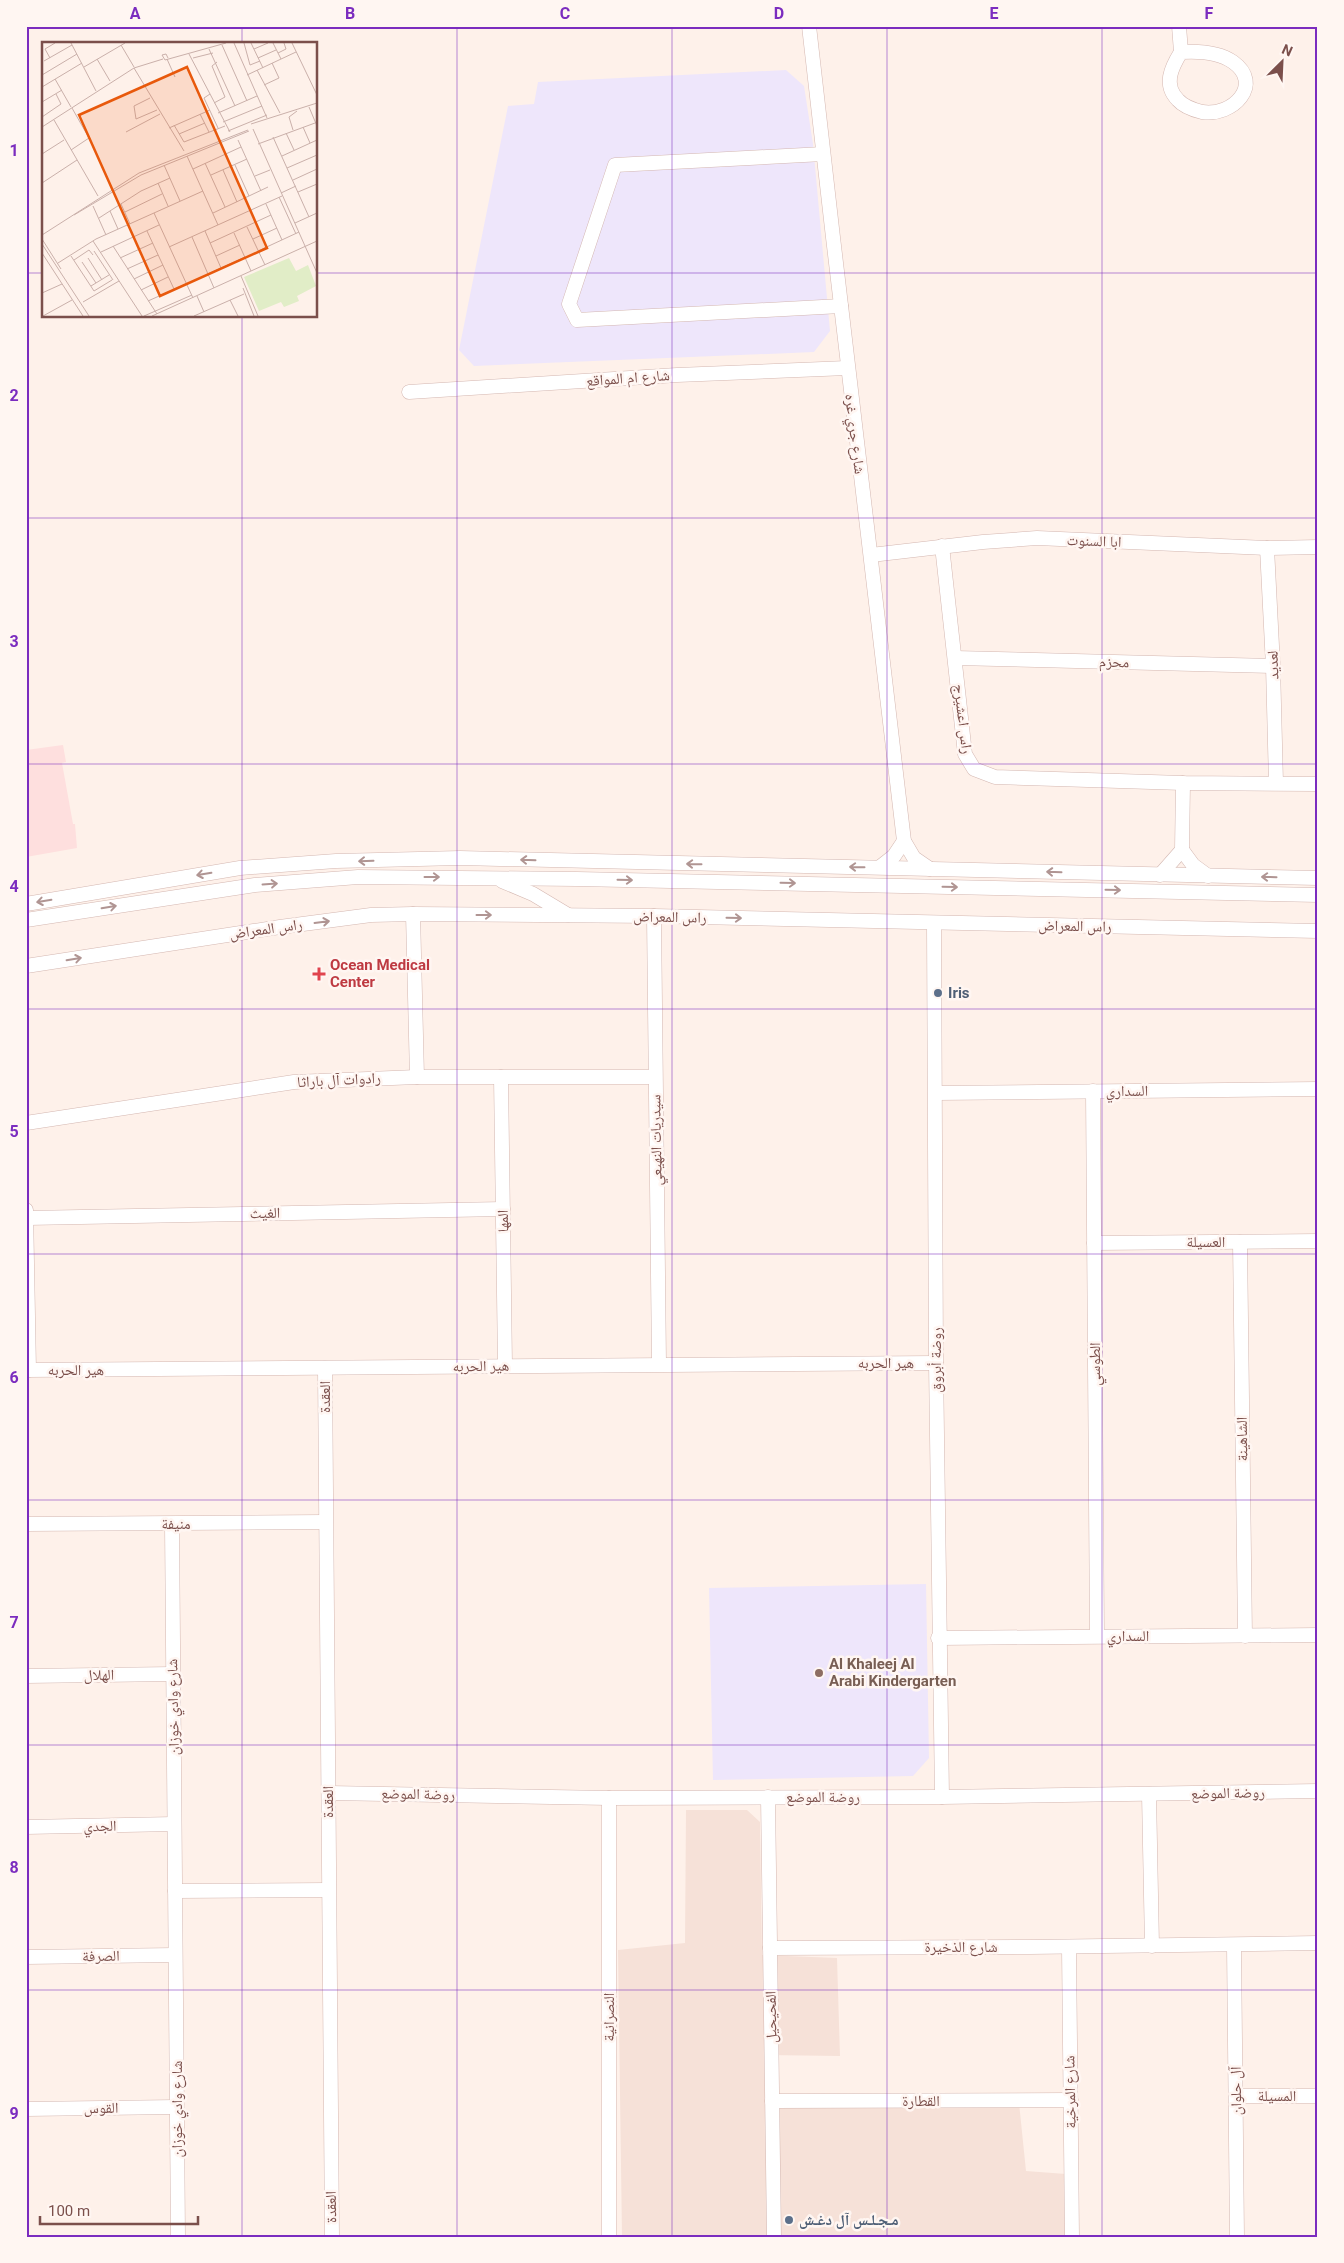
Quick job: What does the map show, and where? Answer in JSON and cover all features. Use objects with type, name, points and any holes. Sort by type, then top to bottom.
[{"type":"street","name":"شارع جري غره","points":[[809,26],[847,368],[904,841],[914,858],[930,869]]},
{"type":"street","points":[[1179,26],[1181,52],[1172,66],[1169,79],[1171,93],[1181,104],[1196,111],[1210,113],[1223,111],[1235,105],[1246,86],[1244,77],[1234,62],[1205,53],[1181,52]]},
{"type":"street","points":[[823,154],[615,165],[570,304],[577,320],[841,306]]},
{"type":"street","name":"شارع ام المواقع","points":[[409,392],[677,375],[847,368]]},
{"type":"street","name":"ابا السنوت","points":[[871,555],[942,546],[1037,538],[1267,548],[1318,548]]},
{"type":"street","name":"راس اعشيرج","points":[[942,546],[965,754],[974,769],[995,777],[1183,783],[1318,784]]},
{"type":"street","name":"لعديد","points":[[1267,548],[1276,783]]},
{"type":"street","name":"محزم","points":[[955,658],[1273,666]]},
{"type":"street","points":[[1183,783],[1182,850],[1193,865],[1208,876]]},
{"type":"street","points":[[880,867],[894,856],[904,841]]},
{"type":"street","points":[[1160,875],[1182,850]]},
{"type":"street","points":[[26,904],[240,868],[336,861],[460,858],[1318,878]]},
{"type":"street","points":[[26,920],[255,885],[358,877],[492,878],[1318,895]]},
{"type":"street","points":[[492,878],[533,894],[568,915]]},
{"type":"street","points":[[412,914],[417,1077]]},
{"type":"street","name":"راس المعراض","points":[[26,966],[371,915],[654,916],[1318,931]]},
{"type":"street","name":"سيدريات النهيعي","points":[[654,916],[659,1364]]},
{"type":"street","name":"روضة أبروق","points":[[934,923],[938,1638],[942,1797]]},
{"type":"street","name":"رادوات آل باراثا","points":[[26,1123],[294,1082],[417,1077],[655,1077]]},
{"type":"street","name":"المها","points":[[501,1077],[505,1365]]},
{"type":"street","name":"السداري","points":[[936,1093],[1318,1089]]},
{"type":"street","name":"الطوسي","points":[[1093,1091],[1097,1636]]},
{"type":"street","points":[[26,1209],[27,1370]]},
{"type":"street","name":"الغيث","points":[[26,1218],[503,1209]]},
{"type":"street","name":"العسيلة","points":[[1094,1243],[1318,1241]]},
{"type":"street","name":"الشاهينة","points":[[1240,1242],[1245,1636]]},
{"type":"street","name":"هير الحربه","points":[[27,1370],[936,1363]]},
{"type":"street","name":"العقدة","points":[[325,1368],[332,2237]]},
{"type":"street","name":"منيفة","points":[[26,1524],[325,1522]]},
{"type":"street","name":"شارع وادي خوزان","points":[[172,1524],[178,2237]]},
{"type":"street","name":"السداري","points":[[938,1638],[1318,1635]]},
{"type":"street","name":"الهلال","points":[[26,1676],[173,1674]]},
{"type":"street","name":"روضة الموضع","points":[[329,1793],[609,1798],[942,1797],[1318,1791]]},
{"type":"street","points":[[1149,1794],[1152,1946]]},
{"type":"street","name":"الفحيحيل","points":[[768,1797],[774,2237]]},
{"type":"street","name":"النصرانية","points":[[609,1798],[609,2237]]},
{"type":"street","name":"الجدي","points":[[26,1827],[174,1824]]},
{"type":"street","points":[[174,1891],[328,1890]]},
{"type":"street","name":"شارع الذخيرة","points":[[770,1948],[1069,1947],[1318,1943]]},
{"type":"street","name":"آل حلوان","points":[[1234,1944],[1237,2237]]},
{"type":"street","name":"شارع المرخية","points":[[1069,1947],[1072,2237]]},
{"type":"street","name":"الصرفة","points":[[26,1957],[175,1955]]},
{"type":"street","name":"المسيلة","points":[[1236,2096],[1318,2096]]},
{"type":"street","name":"القطارة","points":[[772,2101],[1071,2100]]},
{"type":"street","name":"القوس","points":[[26,2109],[177,2107]]},
{"type":"shaded area","points":[[786,70],[804,86],[813,144],[830,331],[814,352],[474,366],[459,350],[508,106],[534,104],[538,82]]},
{"type":"shaded area","points":[[63,745],[66,762],[62,763],[73,824],[75,824],[77,848],[26,857],[26,750]]},
{"type":"shaded area","name":"Al Khaleej Al Arabi Kindergarten","points":[[926,1584],[929,1758],[913,1776],[713,1780],[709,1588]]},
{"type":"shaded area","points":[[686,1810],[747,1810],[760,1822],[762,1955],[837,1958],[840,2056],[767,2055],[768,2096],[1018,2093],[1026,2171],[1066,2174],[1067,2237],[622,2237],[618,1950],[685,1943]]},
{"type":"place","name":"Ocean Medical Center","points":[[319,974]]},
{"type":"place","name":"Iris","points":[[938,993]]},
{"type":"place","name":"Al Khaleej Al Arabi Kindergarten","points":[[819,1673]]},
{"type":"place","name":"مـجـلـس آل دغـش","points":[[789,2220]]}]
